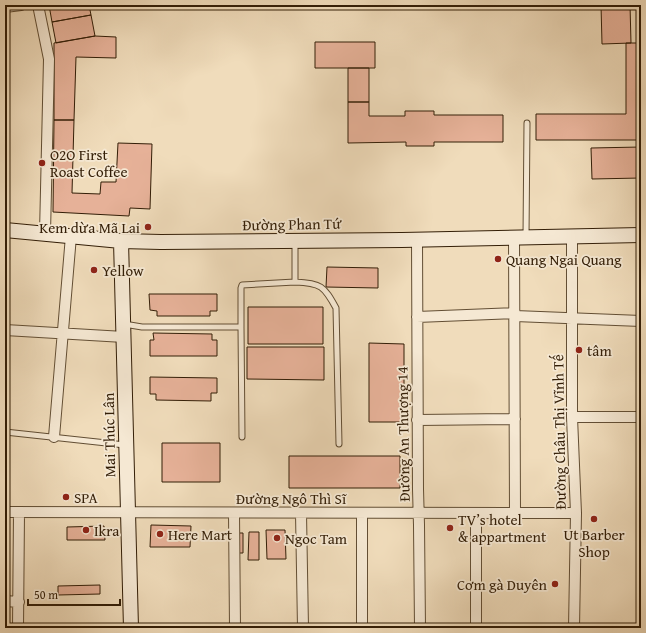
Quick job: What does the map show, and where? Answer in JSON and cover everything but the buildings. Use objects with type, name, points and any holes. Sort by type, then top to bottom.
[{"type":"street","points":[[5,7],[21,5]]},
{"type":"street","points":[[38,5],[49,59],[45,233]]},
{"type":"street","name":"Đường Phan Tứ","points":[[5,231],[45,233],[121,241],[295,241],[641,235]]},
{"type":"street","points":[[54,437],[71,236]]},
{"type":"street","name":"Đường Châu Thị Vĩnh Tế","points":[[572,236],[572,417],[576,513],[574,628]]},
{"type":"street","points":[[515,513],[515,315],[520,237]]},
{"type":"street","name":"Đường An Thượng 14","points":[[416,239],[420,628]]},
{"type":"street","name":"Mai Thúc Lân","points":[[121,241],[131,628]]},
{"type":"street","points":[[417,317],[515,315],[572,319],[641,321]]},
{"type":"street","points":[[5,330],[62,333],[124,330]]},
{"type":"street","points":[[572,417],[641,417]]},
{"type":"street","points":[[417,420],[515,418]]},
{"type":"street","name":"Đường Ngô Thì Sĩ","points":[[5,512],[576,513]]},
{"type":"street","points":[[18,628],[19,512]]},
{"type":"street","points":[[234,513],[236,628]]},
{"type":"street","points":[[301,513],[303,628]]},
{"type":"street","points":[[362,513],[362,628]]},
{"type":"street","points":[[476,513],[476,628]]},
{"type":"street","points":[[5,601],[19,602]]},
{"type":"lane","points":[[520,237],[526,123]]},
{"type":"lane","points":[[295,241],[295,282]]},
{"type":"lane","points":[[242,437],[242,285],[295,282],[312,283],[327,291],[336,308],[339,444]]},
{"type":"lane","points":[[124,330],[142,327],[241,327]]},
{"type":"lane","points":[[5,432],[126,445]]},
{"type":"place","name":"O2O First Roast Coffee","points":[[42,163]]},
{"type":"place","name":"Kem dừa Mã Lai","points":[[148,227]]},
{"type":"place","name":"Quang Ngai Quang","points":[[498,259]]},
{"type":"place","name":"Yellow","points":[[94,270]]},
{"type":"place","name":"tâm","points":[[579,350]]},
{"type":"place","name":"SPA","points":[[66,497]]},
{"type":"place","name":"Ut Barber Shop","points":[[594,519]]},
{"type":"place","name":"TV’s hotel & appartment","points":[[450,528]]},
{"type":"place","name":"Ikra","points":[[86,530]]},
{"type":"place","name":"Here Mart","points":[[160,534]]},
{"type":"place","name":"Ngoc Tam","points":[[277,538]]},
{"type":"place","name":"Cơm gà Duyên","points":[[555,584]]}]
